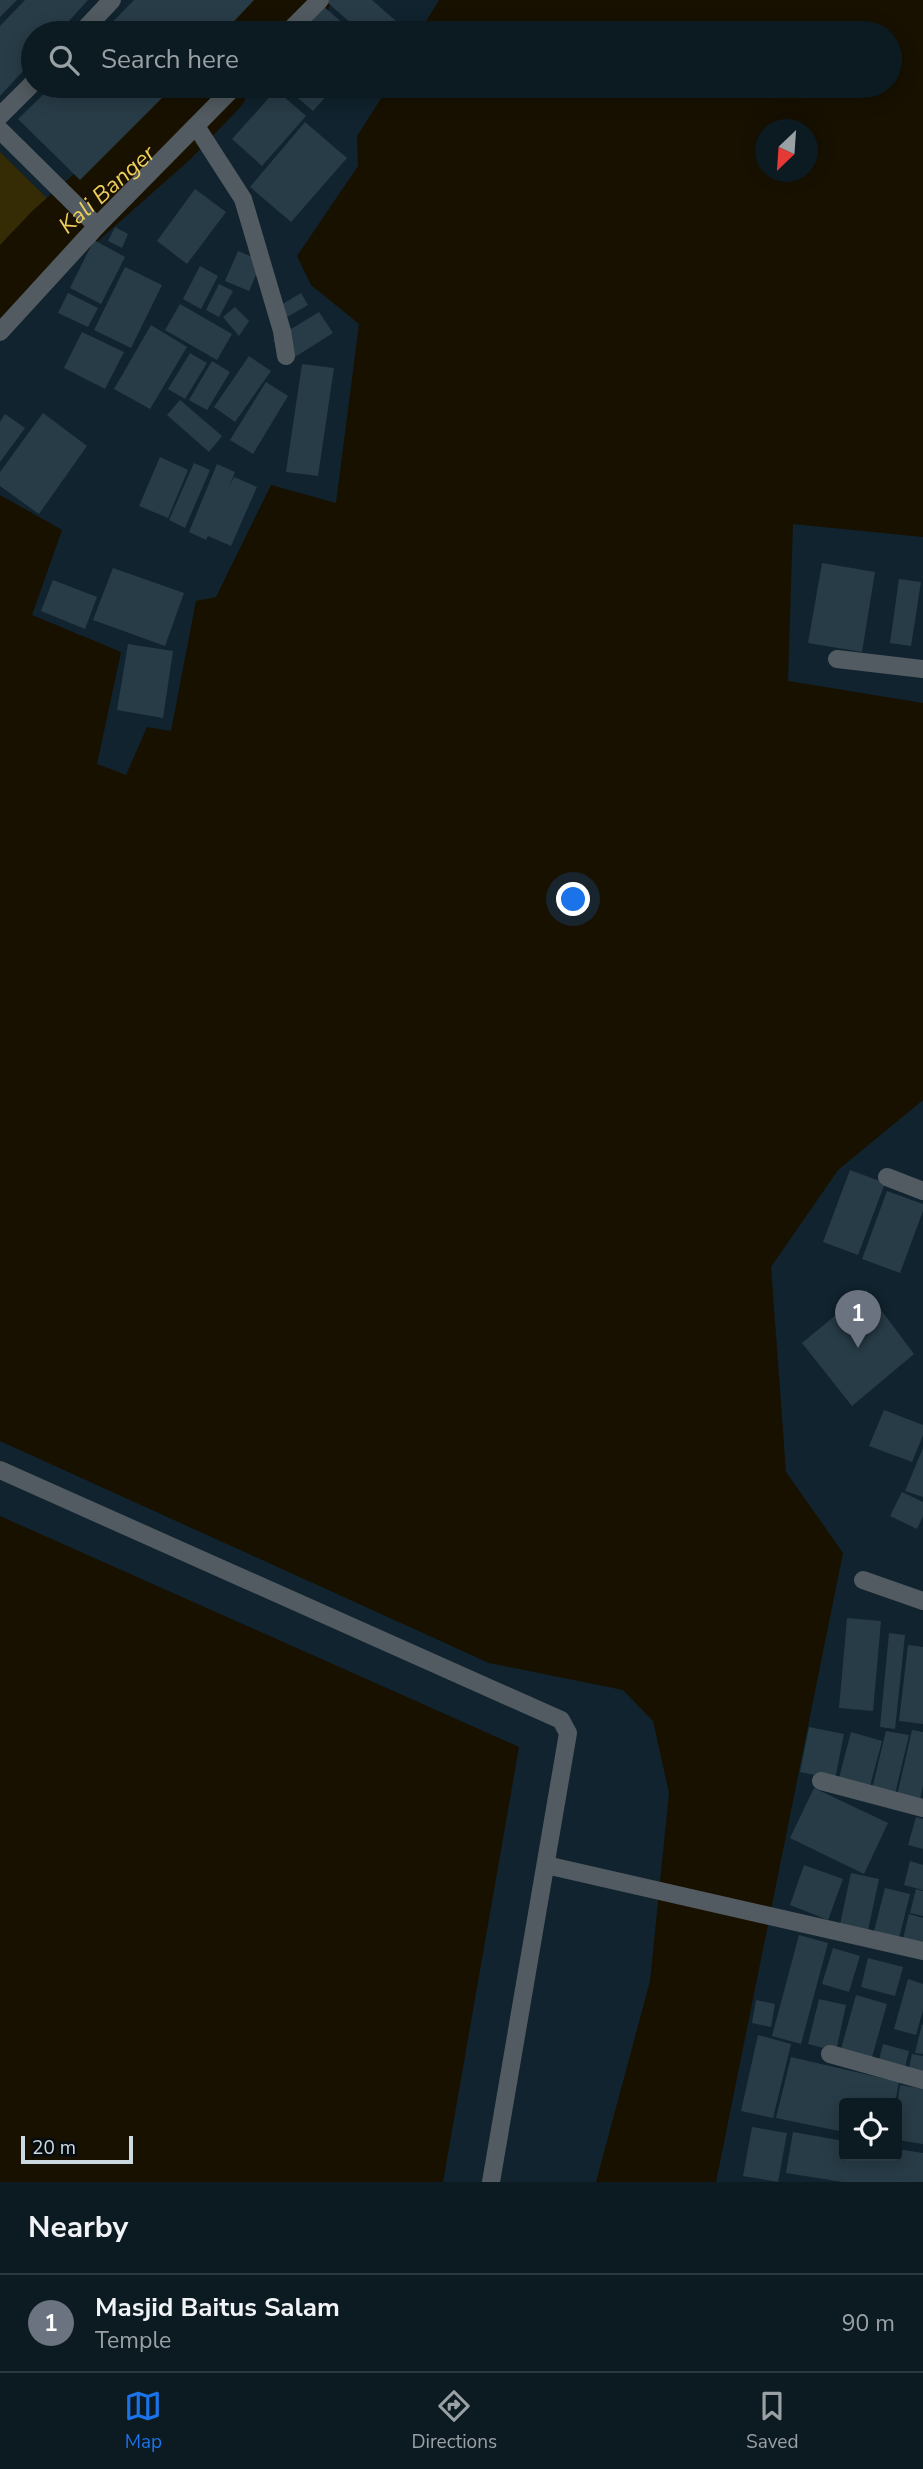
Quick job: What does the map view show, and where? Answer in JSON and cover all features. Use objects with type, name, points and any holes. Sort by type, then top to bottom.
[{"type":"street","points":[[92,21],[112,0]]},
{"type":"street","points":[[299,21],[320,0]]},
{"type":"street","points":[[0,116],[21,95]]},
{"type":"street","points":[[0,332],[97,226],[223,98]]},
{"type":"street","points":[[196,126],[243,199],[282,331],[286,356]]},
{"type":"street","points":[[0,130],[97,226]]},
{"type":"street","points":[[837,659],[923,669]]},
{"type":"street","points":[[887,1177],[923,1191]]},
{"type":"street","points":[[0,1470],[561,1720],[568,1733],[491,2182]]},
{"type":"street","points":[[863,1580],[923,1601]]},
{"type":"street","points":[[821,1781],[923,1808]]},
{"type":"street","points":[[546,1865],[923,1951]]},
{"type":"street","points":[[830,2054],[923,2080]]},
{"type":"shaded area","points":[[439,0],[923,0],[923,537],[793,524],[788,681],[923,703],[923,1100],[838,1170],[771,1267],[786,1472],[843,1553],[716,2182],[596,2182],[650,1981],[669,1793],[653,1721],[623,1690],[489,1663],[0,1441],[0,495],[62,530],[32,615],[121,652],[97,764],[126,775],[147,727],[171,731],[196,601],[216,597],[271,485],[336,503],[359,324],[311,285],[297,256],[358,166],[357,136],[381,98],[902,98],[902,21],[426,21]]},
{"type":"shaded area","points":[[0,152],[67,218],[0,287]]},
{"type":"shaded area","points":[[0,1516],[519,1747],[443,2182],[0,2182]]},
{"type":"building","points":[[0,0],[17,0],[0,17]]},
{"type":"building","points":[[25,0],[88,0],[69,21],[21,21],[21,73],[0,96],[0,26]]},
{"type":"building","points":[[134,0],[254,0],[234,21],[114,21]]},
{"type":"building","points":[[372,0],[396,21],[348,21],[327,2]]},
{"type":"building","points":[[321,4],[340,21],[306,21]]},
{"type":"building","points":[[40,98],[162,98],[80,180],[18,119]]},
{"type":"building","points":[[269,98],[285,98],[306,116],[262,166],[232,139]]},
{"type":"building","points":[[298,98],[324,98],[313,111]]},
{"type":"building","points":[[305,122],[347,158],[291,222],[250,187]]},
{"type":"building","points":[[195,189],[226,212],[187,264],[157,241]]},
{"type":"building","points":[[115,227],[128,234],[122,248],[108,241]]},
{"type":"building","points":[[94,240],[125,257],[101,304],[70,288]]},
{"type":"building","points":[[238,251],[262,261],[249,291],[225,281]]},
{"type":"building","points":[[200,266],[218,276],[201,309],[183,299]]},
{"type":"building","points":[[125,267],[162,285],[131,348],[94,330]]},
{"type":"building","points":[[219,284],[233,291],[219,317],[206,310]]},
{"type":"building","points":[[68,293],[98,308],[88,327],[58,313]]},
{"type":"building","points":[[301,293],[308,305],[275,324],[269,312]]},
{"type":"building","points":[[180,304],[232,334],[217,360],[165,330]]},
{"type":"building","points":[[235,307],[249,321],[239,336],[223,317]]},
{"type":"building","points":[[319,312],[333,333],[287,362],[273,340]]},
{"type":"building","points":[[151,325],[187,347],[150,409],[114,389]]},
{"type":"building","points":[[82,332],[124,352],[105,389],[64,368]]},
{"type":"building","points":[[190,353],[207,363],[185,399],[168,389]]},
{"type":"building","points":[[249,356],[271,371],[235,422],[214,407]]},
{"type":"building","points":[[212,361],[230,372],[207,410],[189,400]]},
{"type":"building","points":[[302,364],[334,368],[318,476],[286,472]]},
{"type":"building","points":[[266,382],[288,396],[253,454],[230,440]]},
{"type":"building","points":[[180,400],[222,436],[209,452],[167,415]]},
{"type":"building","points":[[43,413],[87,446],[39,514],[0,486],[0,472]]},
{"type":"building","points":[[5,414],[25,428],[0,462],[0,422]]},
{"type":"building","points":[[160,457],[188,470],[168,518],[139,506]]},
{"type":"building","points":[[194,463],[210,470],[185,528],[169,520]]},
{"type":"building","points":[[217,464],[235,472],[229,487],[234,477],[257,487],[231,546],[208,536],[206,540],[189,532]]},
{"type":"building","points":[[822,563],[875,572],[862,652],[808,643]]},
{"type":"building","points":[[113,568],[184,593],[165,646],[93,620]]},
{"type":"building","points":[[899,579],[921,582],[911,646],[890,643]]},
{"type":"building","points":[[53,580],[97,597],[85,629],[41,611]]},
{"type":"building","points":[[128,644],[173,651],[163,718],[117,710]]},
{"type":"building","points":[[850,1170],[885,1183],[858,1255],[823,1242]]},
{"type":"building","points":[[887,1191],[923,1204],[923,1211],[900,1273],[862,1259]]},
{"type":"building","points":[[866,1290],[914,1354],[852,1406],[802,1343]]},
{"type":"building","points":[[884,1410],[923,1425],[923,1435],[912,1462],[869,1446]]},
{"type":"building","points":[[923,1448],[923,1497],[905,1491]]},
{"type":"building","points":[[902,1492],[923,1502],[923,1516],[917,1529],[890,1516]]},
{"type":"building","points":[[847,1618],[881,1621],[873,1711],[839,1708]]},
{"type":"building","points":[[889,1633],[905,1635],[895,1729],[880,1727]]},
{"type":"building","points":[[908,1645],[923,1647],[923,1724],[899,1721]]},
{"type":"building","points":[[809,1727],[844,1734],[835,1779],[800,1772]]},
{"type":"building","points":[[912,1730],[923,1732],[923,1785],[920,1801],[897,1796]]},
{"type":"building","points":[[886,1731],[909,1735],[895,1794],[872,1789]]},
{"type":"building","points":[[851,1732],[882,1741],[870,1786],[839,1778]]},
{"type":"building","points":[[814,1788],[888,1823],[864,1874],[790,1838]]},
{"type":"building","points":[[916,1817],[923,1819],[923,1849],[908,1845]]},
{"type":"building","points":[[910,1861],[923,1865],[923,1890],[904,1885]]},
{"type":"building","points":[[804,1865],[843,1879],[828,1920],[790,1905]]},
{"type":"building","points":[[851,1873],[879,1879],[867,1935],[839,1929]]},
{"type":"building","points":[[885,1888],[910,1894],[898,1942],[873,1935]]},
{"type":"building","points":[[916,1889],[923,1891],[923,1916],[910,1913]]},
{"type":"building","points":[[909,1914],[923,1918],[923,1948],[902,1943]]},
{"type":"building","points":[[799,1935],[828,1943],[801,2044],[772,2036]]},
{"type":"building","points":[[833,1948],[860,1956],[849,1992],[822,1984]]},
{"type":"building","points":[[868,1958],[903,1967],[895,1996],[861,1987]]},
{"type":"building","points":[[908,1979],[923,1984],[923,2010],[916,2035],[894,2029]]},
{"type":"building","points":[[856,1995],[887,2004],[872,2057],[841,2049]]},
{"type":"building","points":[[819,1999],[846,2005],[836,2051],[808,2044]]},
{"type":"building","points":[[756,2000],[775,2004],[771,2027],[752,2023]]},
{"type":"building","points":[[923,2025],[923,2054],[915,2053]]},
{"type":"building","points":[[758,2035],[791,2044],[773,2118],[741,2111]]},
{"type":"building","points":[[883,2044],[909,2051],[905,2067],[879,2060]]},
{"type":"building","points":[[912,2054],[923,2056],[923,2076],[908,2073]]},
{"type":"building","points":[[791,2057],[899,2082],[896,2098],[839,2098],[839,2131],[776,2118]]},
{"type":"building","points":[[900,2085],[923,2089],[923,2144],[902,2141],[902,2098],[898,2098]]},
{"type":"building","points":[[752,2127],[787,2133],[778,2182],[743,2176]]},
{"type":"building","points":[[793,2132],[839,2140],[839,2161],[902,2161],[902,2150],[923,2153],[923,2182],[843,2182],[786,2173]]},
{"type":"waterway","name":"Kali Banger","points":[[277,21],[297,0]]},
{"type":"waterway","name":"Kali Banger","points":[[0,293],[56,234],[168,135],[203,98]]},
{"type":"place","name":"Masjid Baitus Salam","points":[[858,1348]]}]
